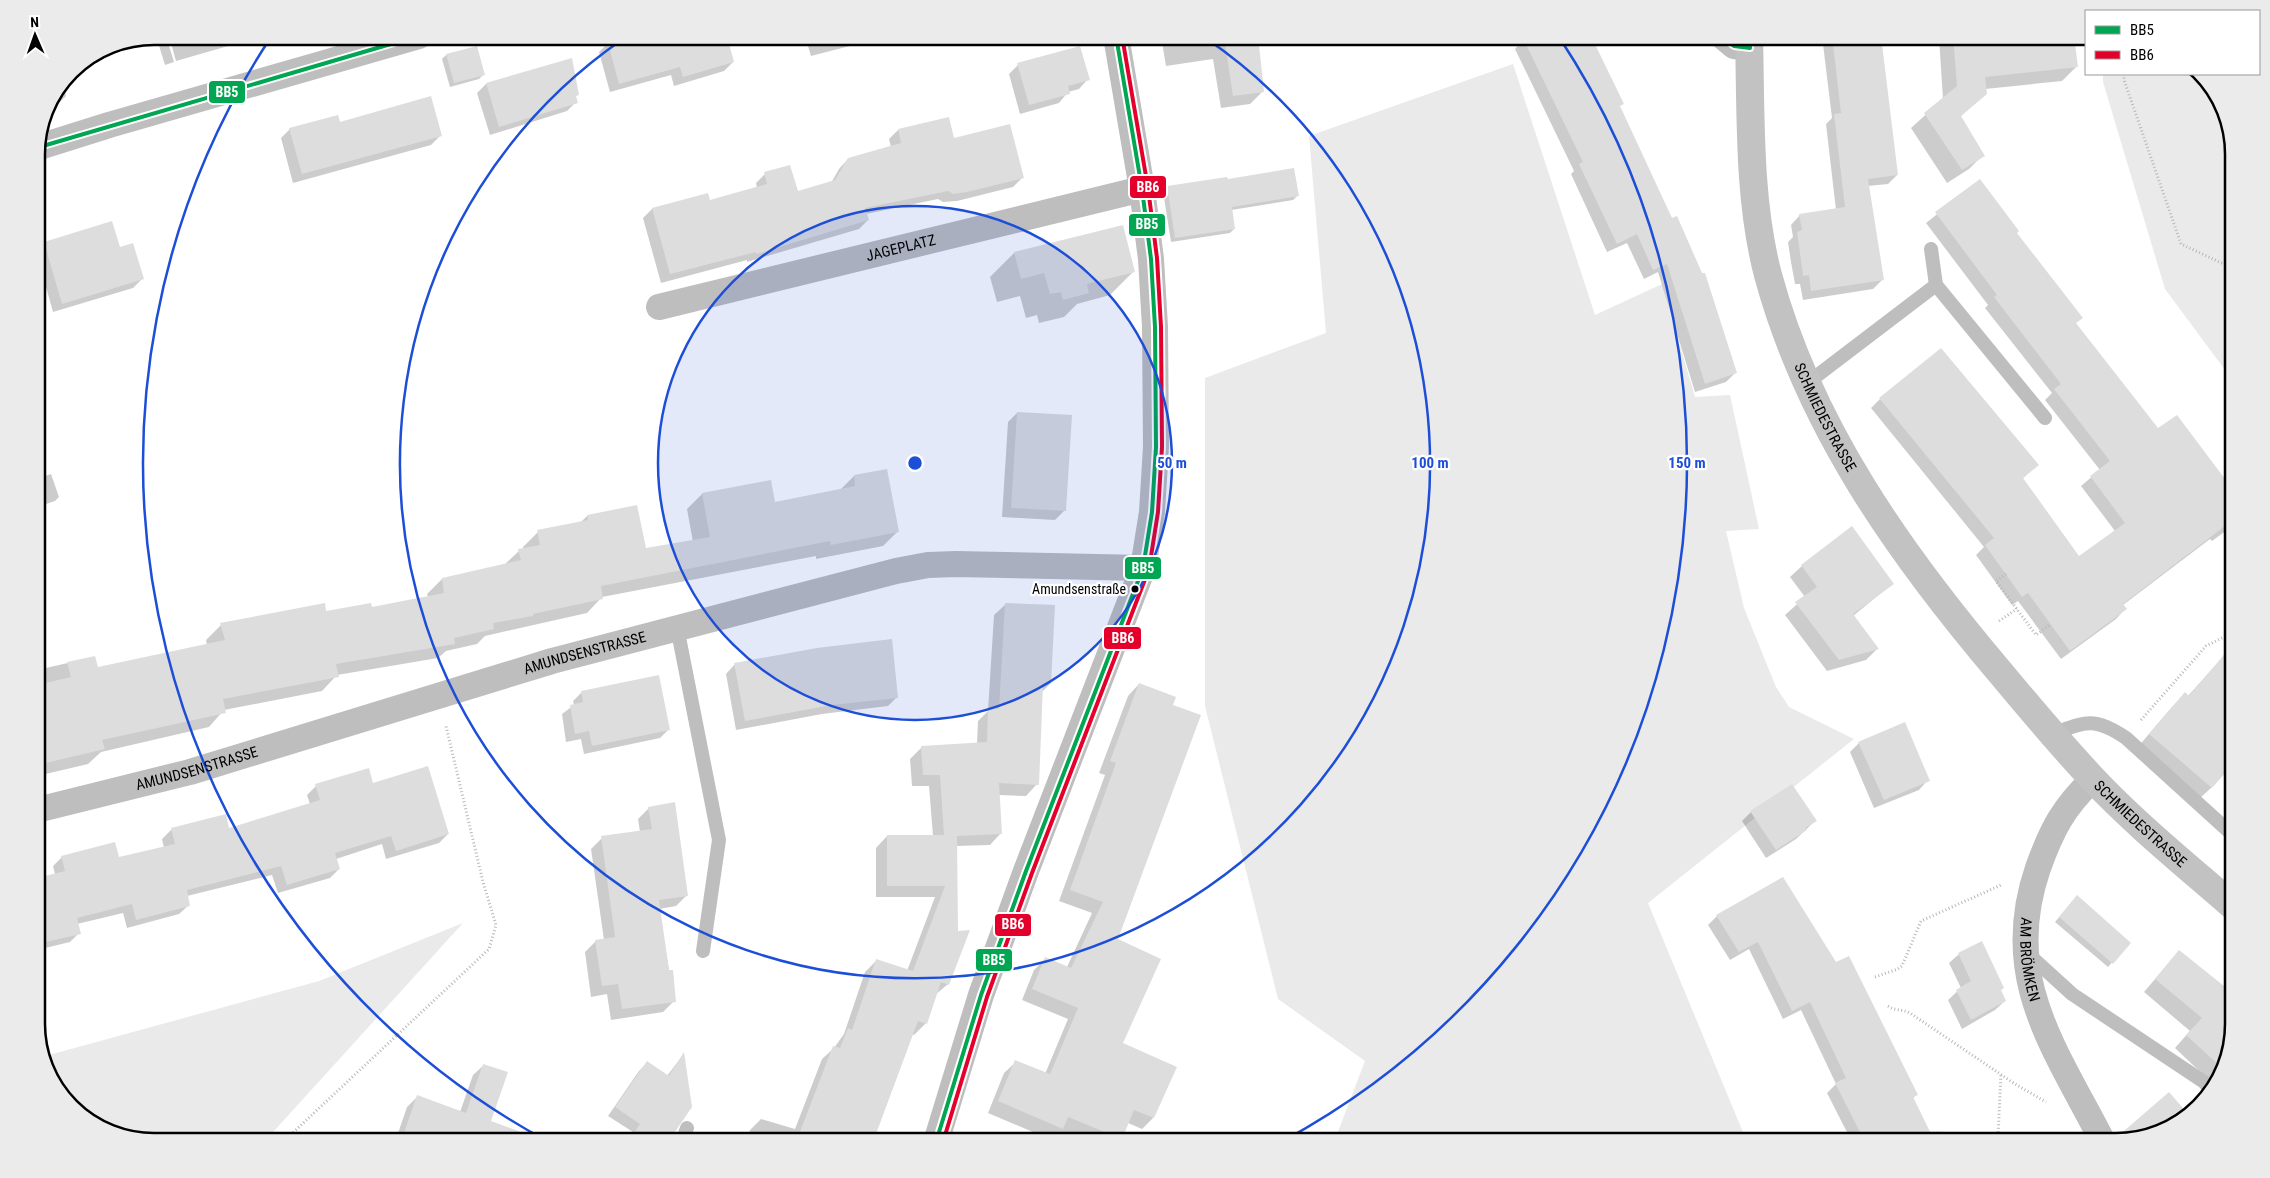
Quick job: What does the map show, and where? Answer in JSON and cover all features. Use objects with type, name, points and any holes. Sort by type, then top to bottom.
[{"type":"main road","name":"SCHMIEDESTRASSE","points":[[1749,45],[1755,188],[1767,273],[1806,384],[1841,454],[1882,519],[1942,603],[2053,734],[2092,778],[2161,844],[2225,899]]},
{"type":"street","points":[[45,145],[388,45]]},
{"type":"street","points":[[939,1133],[981,996],[1026,871],[1144,568],[1152,512],[1157,390],[1151,269],[1142,189],[1118,45]]},
{"type":"street","name":"JAGEPLATZ","points":[[658,307],[1142,189]]},
{"type":"street","name":"AMUNDSENSTRASSE","points":[[45,808],[190,772],[552,661],[676,627],[896,571],[928,565],[956,564],[1144,568]]},
{"type":"street","name":"AM BRÖMKEN","points":[[2092,778],[2071,800],[2046,847],[2029,899],[2024,950],[2030,988],[2038,1014],[2101,1133]]},
{"type":"lane","points":[[1931,249],[1936,284],[2045,418]]},
{"type":"lane","points":[[1806,384],[1936,284]]},
{"type":"lane","points":[[676,627],[719,840],[703,951]]},
{"type":"lane","points":[[2053,734],[2083,722],[2097,722],[2111,728],[2126,738],[2225,828]]},
{"type":"lane","points":[[2024,950],[2072,994],[2207,1085]]},
{"type":"path","points":[[2124,75],[2124,80],[2181,244],[2225,265]]},
{"type":"path","points":[[2006,574],[1996,581],[2036,635],[2051,624]]},
{"type":"path","points":[[2126,738],[2206,646],[2225,636]]},
{"type":"path","points":[[293,1133],[489,948],[496,925],[483,882],[444,716]]},
{"type":"path","points":[[1876,977],[1902,966],[1921,921],[2006,883]]},
{"type":"path","points":[[1888,1006],[1894,1010],[1904,1010],[1910,1013],[2001,1074],[2101,1133]]},
{"type":"path","points":[[1998,1133],[2001,1074]]},
{"type":"path","points":[[1930,1133],[1943,1133]]},
{"type":"shaded area","points":[[1513,64],[1595,315],[1662,284],[1695,397],[1730,395],[1759,529],[1726,531],[1744,608],[1776,687],[1789,707],[1854,739],[1648,903],[1743,1133],[1337,1133],[1365,1061],[1278,999],[1205,706],[1205,378],[1326,333],[1309,136]]},
{"type":"shaded area","points":[[2103,75],[2191,75],[2207,93],[2214,106],[2223,133],[2225,147],[2225,370],[2165,289],[2103,82]]},
{"type":"shaded area","points":[[463,923],[272,1133],[154,1133],[133,1131],[119,1127],[93,1115],[72,1096],[63,1085],[50,1055],[319,981]]},
{"type":"building","points":[[608,45],[729,45],[734,62],[683,77],[680,67],[619,84]]},
{"type":"building","points":[[1225,45],[1259,45],[1264,92],[1233,96]]},
{"type":"building","points":[[1526,45],[1595,45],[1624,104],[1620,106],[1672,218],[1677,216],[1702,273],[1705,273],[1737,373],[1705,384],[1667,264],[1653,270],[1637,234],[1617,244],[1579,164],[1583,162]]},
{"type":"building","points":[[1833,45],[1882,45],[1898,175],[1868,179],[1884,280],[1811,291],[1809,275],[1803,276],[1797,232],[1802,230],[1799,214],[1845,207],[1834,114],[1841,113]]},
{"type":"building","points":[[1954,45],[2075,45],[2078,67],[1985,77],[1987,94],[1961,116],[1985,156],[1962,170],[1924,113],[1957,86]]},
{"type":"building","points":[[477,46],[485,75],[454,83],[446,54]]},
{"type":"building","points":[[1080,46],[1090,80],[1068,86],[1070,94],[1029,105],[1017,63]]},
{"type":"building","points":[[572,58],[579,95],[576,96],[578,103],[499,127],[486,83]]},
{"type":"building","points":[[431,96],[442,136],[302,174],[289,128],[338,115],[340,122]]},
{"type":"building","points":[[949,117],[954,138],[1010,124],[1024,178],[967,192],[953,194],[948,191],[865,208],[869,220],[756,254],[756,252],[670,274],[652,208],[708,193],[710,200],[767,184],[764,172],[790,165],[798,191],[835,180],[848,158],[901,143],[898,129]]},
{"type":"building","points":[[1294,168],[1299,196],[1232,207],[1235,229],[1175,238],[1167,186],[1227,177],[1228,179]]},
{"type":"building","points":[[1980,179],[2019,231],[2017,233],[2083,318],[2076,323],[2158,428],[2177,415],[2225,479],[2225,526],[2123,604],[2127,609],[2070,651],[2028,593],[2022,597],[1985,545],[1994,538],[1879,398],[1941,348],[2039,465],[2023,478],[2079,556],[2125,523],[2090,476],[2110,461],[2054,389],[2061,384],[1994,297],[1997,295],[1935,212]]},
{"type":"building","points":[[112,221],[120,247],[133,243],[144,279],[62,304],[45,242]]},
{"type":"building","points":[[1123,225],[1135,272],[1087,284],[1089,293],[1063,300],[1061,292],[1050,294],[1044,273],[1021,279],[1014,252]]},
{"type":"building","points":[[1017,412],[1072,415],[1066,511],[1011,508]]},
{"type":"building","points":[[887,469],[899,532],[831,545],[830,541],[601,586],[603,599],[533,614],[533,616],[493,623],[494,629],[454,638],[455,644],[336,664],[339,677],[223,699],[226,713],[102,740],[105,749],[45,763],[45,683],[71,677],[67,662],[95,656],[98,667],[225,640],[220,623],[325,603],[326,611],[371,603],[372,607],[444,593],[442,578],[521,560],[518,549],[540,545],[537,530],[588,520],[587,515],[637,505],[646,548],[710,537],[702,493],[771,480],[775,502],[855,486],[854,475]]},
{"type":"building","points":[[1852,526],[1894,584],[1853,614],[1879,649],[1839,660],[1795,602],[1817,587],[1801,565]]},
{"type":"building","points":[[1005,603],[1055,605],[1051,684],[1043,684],[1039,785],[999,783],[1002,834],[957,836],[958,931],[970,930],[949,985],[941,982],[927,1024],[918,1021],[876,1133],[799,1133],[833,1046],[840,1048],[848,1028],[852,1030],[876,959],[913,971],[945,886],[887,886],[887,835],[944,835],[940,775],[923,775],[921,746],[987,742],[988,709],[999,709]]},
{"type":"building","points":[[892,639],[898,698],[832,705],[745,721],[734,663],[817,648]]},
{"type":"building","points":[[2225,654],[2225,773],[2212,788],[2149,734],[2185,692],[2189,696]]},
{"type":"building","points":[[659,675],[670,730],[592,746],[589,731],[575,734],[570,705],[583,702],[581,691]]},
{"type":"building","points":[[1139,683],[1176,697],[1173,705],[1201,715],[1118,939],[1161,959],[1123,1043],[1177,1067],[1154,1118],[1134,1110],[1124,1133],[1107,1133],[1068,1117],[1063,1129],[998,1101],[1015,1060],[1050,1074],[1078,1008],[1032,989],[1045,957],[1071,968],[1103,902],[1070,890],[1116,763],[1110,761]]},
{"type":"building","points":[[1905,722],[1930,781],[1884,800],[1858,742]]},
{"type":"building","points":[[428,766],[449,834],[396,851],[391,836],[335,853],[340,869],[287,885],[281,866],[187,890],[190,906],[136,920],[132,904],[77,918],[81,934],[45,942],[45,876],[65,871],[61,856],[115,842],[119,857],[175,844],[171,828],[226,814],[229,828],[320,800],[315,784],[369,768],[373,783]]},
{"type":"building","points":[[1792,784],[1817,821],[1805,828],[1807,830],[1776,850],[1750,811]]},
{"type":"building","points":[[675,802],[688,896],[659,900],[669,970],[673,970],[676,1002],[622,1009],[618,984],[602,986],[595,940],[615,937],[601,836],[652,829],[648,807]]},
{"type":"building","points":[[1783,877],[1836,962],[1849,956],[1918,1095],[1913,1097],[1931,1133],[1860,1133],[1835,1083],[1846,1078],[1810,1002],[1792,1011],[1758,942],[1739,952],[1716,915]]},
{"type":"building","points":[[2077,895],[2131,943],[2113,964],[2059,917]]},
{"type":"building","points":[[1982,941],[2004,988],[2001,990],[2006,1001],[1971,1020],[1956,990],[1971,981],[1958,953]]},
{"type":"building","points":[[2179,950],[2225,987],[2224,1038],[2217,1064],[2186,1035],[2202,1018],[2155,979]]},
{"type":"building","points":[[684,1052],[692,1107],[674,1133],[634,1133],[640,1124],[615,1107],[647,1061],[669,1076]]},
{"type":"building","points":[[483,1064],[508,1072],[491,1121],[523,1133],[404,1133],[417,1095],[466,1113]]},
{"type":"building","points":[[2169,1092],[2184,1109],[2164,1122],[2151,1127],[2122,1133]]},
{"type":"transit line","name":"BB5","points":[[45,145],[387,45]]},
{"type":"transit line","name":"BB5","points":[[939,1133],[981,995],[1026,871],[1143,568],[1152,512],[1156,447],[1155,327],[1151,259],[1142,189],[1118,45]]},
{"type":"transit line","name":"BB6","points":[[946,1133],[987,997],[1032,873],[1149,569],[1158,512],[1162,447],[1161,327],[1157,258],[1148,188],[1124,45]]},
{"type":"transit line","name":"BB5","points":[[1733,45],[1750,48],[1750,45]]},
{"type":"place","name":"Amundsenstraße","points":[[1135,589]]}]
